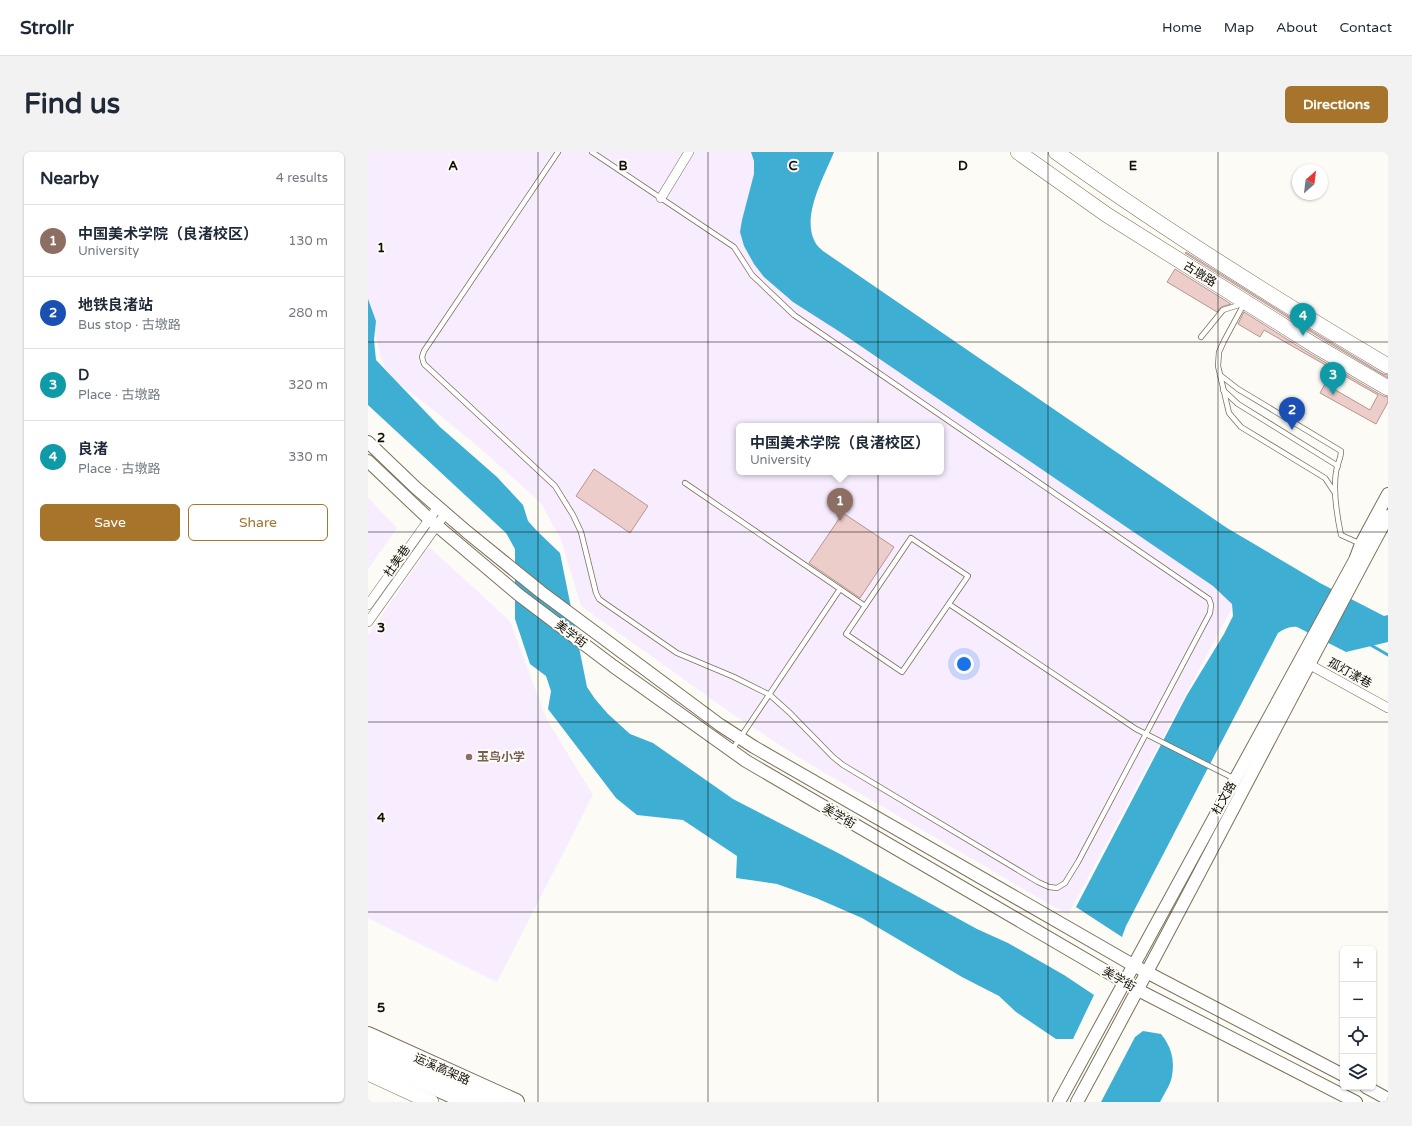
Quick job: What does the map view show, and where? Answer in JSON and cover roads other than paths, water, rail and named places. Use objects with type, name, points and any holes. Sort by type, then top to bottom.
[{"type":"highway","name":"运溪高架路","points":[[368,1035],[516,1102]]},
{"type":"highway","name":"运溪高架路","points":[[373,1060],[468,1102]]},
{"type":"main road","name":"古墩路","points":[[1018,152],[1107,215],[1314,345],[1388,388]]},
{"type":"main road","name":"古墩路","points":[[1056,152],[1108,190],[1228,269],[1388,366]]},
{"type":"main road","points":[[368,1044],[494,1102]]},
{"type":"main road","points":[[368,1074],[431,1102]]},
{"type":"street","points":[[660,198],[690,152]]},
{"type":"street","name":"美学街","points":[[368,442],[442,510],[542,592],[720,726],[1147,973],[1340,1073]]},
{"type":"street","name":"美学街","points":[[368,461],[433,522],[519,595],[613,666],[753,766],[1138,990],[1356,1102]]},
{"type":"street","name":"杜文路","points":[[1359,562],[1361,544],[1388,494]]},
{"type":"street","name":"杜美巷","points":[[368,605],[442,510]]},
{"type":"street","name":"杜文路","points":[[1077,1102],[1147,973],[1304,662],[1359,562],[1388,516]]},
{"type":"street","name":"杜美巷","points":[[368,622],[433,522]]},
{"type":"street","name":"杜文路","points":[[1059,1102],[1235,779],[1304,662]]},
{"type":"street","name":"孤灯漾巷","points":[[1304,662],[1388,708]]},
{"type":"street","points":[[1372,1090],[1388,1099]]},
{"type":"lane","points":[[558,152],[424,350],[422,356],[424,364],[555,486],[570,510],[581,532],[596,593],[599,599],[677,653],[734,677],[770,695],[843,765],[1038,882],[1049,887],[1057,888],[1065,883],[1078,862],[1210,613],[1212,605],[1209,599],[794,315],[752,275],[734,247],[592,152]]},
{"type":"lane","points":[[1201,337],[1223,310],[1245,302]]},
{"type":"lane","points":[[1245,302],[1219,352],[1218,366],[1229,413],[1240,427],[1325,478],[1335,492]]},
{"type":"lane","points":[[1220,374],[1238,389],[1341,451],[1341,458],[1336,472],[1335,492],[1341,535],[1361,544]]},
{"type":"lane","points":[[1223,390],[1238,404],[1338,466]]},
{"type":"lane","points":[[685,483],[866,606]]},
{"type":"lane","points":[[911,538],[968,576],[902,672],[846,634],[866,606],[911,538]]},
{"type":"lane","points":[[731,751],[840,589]]},
{"type":"lane","points":[[949,604],[1136,729],[1235,779]]},
{"type":"water","points":[[751,152],[834,152],[812,209],[811,232],[815,242],[823,251],[1227,528],[1320,583],[1384,616],[1388,615],[1388,642],[1346,652],[1297,627],[1287,628],[1278,633],[1126,926],[1122,937],[1076,907],[1187,695],[1224,634],[1233,616],[1232,604],[1213,586],[840,332],[793,302],[764,277],[754,264],[744,246],[740,232],[754,174],[754,161]]},
{"type":"water","points":[[368,299],[376,321],[374,340],[376,360],[440,427],[497,477],[523,505],[528,521],[560,553],[587,687],[608,714],[630,734],[653,743],[733,799],[840,854],[977,929],[1008,943],[1064,975],[1094,995],[1073,1039],[1056,1039],[1016,1012],[999,996],[962,977],[862,918],[816,898],[777,884],[736,878],[737,856],[683,820],[637,815],[616,798],[548,709],[551,691],[546,676],[530,664],[515,619],[515,549],[506,533],[368,405]]},
{"type":"water","points":[[1143,1031],[1161,1034],[1170,1048],[1173,1070],[1169,1086],[1160,1102],[1101,1102],[1135,1037]]},
{"type":"waterway","points":[[1369,644],[1388,655]]},
{"type":"place","name":"良渚","points":[[1303,336]]},
{"type":"place","name":"D","points":[[1333,395]]},
{"type":"place","name":"地铁良渚站","points":[[1292,430]]},
{"type":"place","name":"中国美术学院（良渚校区）","points":[[840,521]]},
{"type":"place","name":"玉鸟小学","points":[[469,757]]}]
